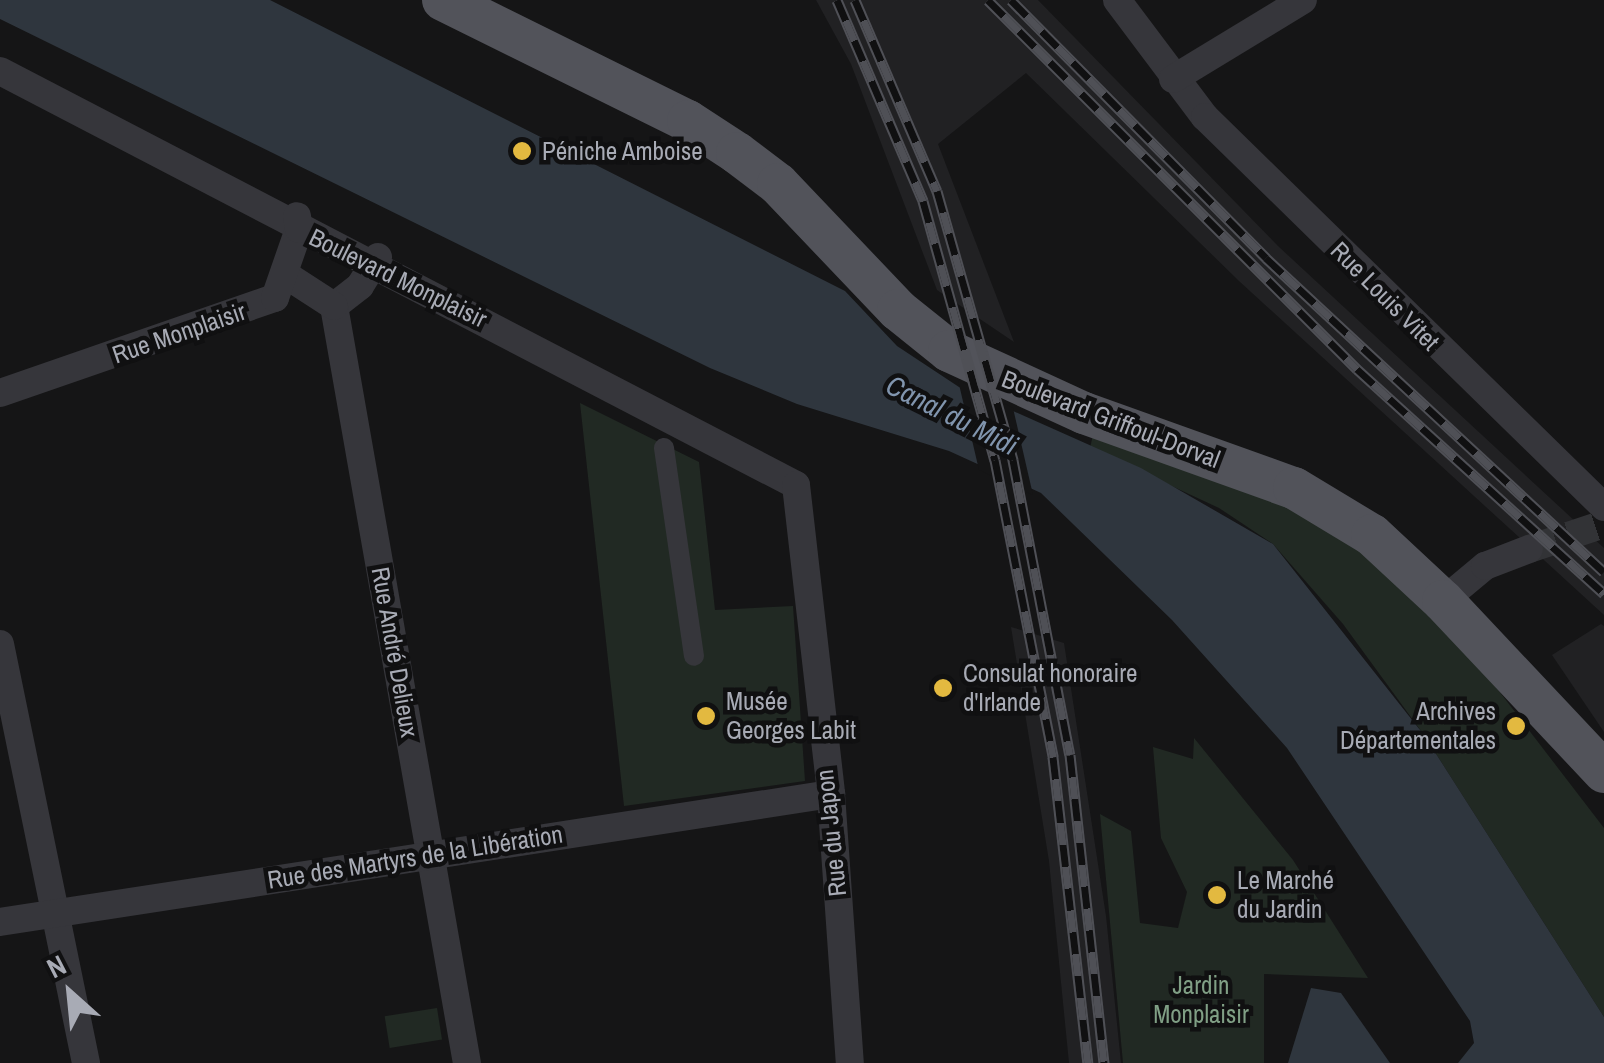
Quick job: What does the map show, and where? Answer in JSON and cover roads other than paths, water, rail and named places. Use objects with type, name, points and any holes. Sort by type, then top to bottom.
[{"type":"main road","name":"Boulevard Griffoul-Dorval","points":[[443,0],[688,121],[736,153],[792,198],[898,310],[949,351],[1084,413],[1294,488],[1453,590]]},
{"type":"main road","name":"Boulevard Griffoul-Dorval","points":[[489,0],[698,98],[756,135],[849,218],[918,296],[975,337],[1056,378],[1248,439],[1325,472],[1393,518],[1604,771]]},
{"type":"street","name":"Rue Louis Vitet","points":[[1117,0],[1173,79],[1449,360],[1604,507]]},
{"type":"street","points":[[1173,79],[1302,0]]},
{"type":"street","name":"Boulevard Monplaisir","points":[[0,71],[376,262],[796,485]]},
{"type":"street","name":"Rue Monplaisir","points":[[0,393],[248,312],[275,298],[286,274],[298,223]]},
{"type":"street","points":[[286,274],[334,306],[376,262]]},
{"type":"street","name":"Rue André Delieux","points":[[334,306],[467,1063]]},
{"type":"street","points":[[664,448],[694,656]]},
{"type":"street","name":"Rue du Japon","points":[[796,485],[831,794],[850,1063]]},
{"type":"street","points":[[1453,590],[1528,549]]},
{"type":"street","points":[[0,644],[86,1063]]},
{"type":"street","name":"Rue des Martyrs de la Libération","points":[[0,922],[831,794]]},
{"type":"water","name":"Canal du Midi","points":[[0,0],[270,0],[845,291],[897,346],[959,387],[1141,468],[1273,544],[1424,735],[1604,1017],[1604,1063],[1458,1063],[1474,1043],[1470,1021],[1287,748],[1172,620],[1041,493],[949,451],[797,404],[710,368],[0,19]]},
{"type":"water","points":[[1311,988],[1341,993],[1390,1063],[1288,1063]]},
{"type":"tunnel","points":[[1529,549],[1604,524]]},
{"type":"railway","points":[[837,0],[923,201],[995,460],[1053,757],[1088,1063]]},
{"type":"railway","points":[[855,0],[937,191],[1013,460],[1070,755],[1104,1063]]},
{"type":"railway","points":[[988,0],[1357,369],[1604,594]]},
{"type":"railway","points":[[1011,0],[1266,258],[1604,572]]},
{"type":"place","name":"Péniche Amboise","points":[[522,151]]},
{"type":"place","name":"Consulat honoraire d'Irlande","points":[[943,688]]},
{"type":"place","name":"Musée Georges Labit","points":[[706,716]]},
{"type":"place","name":"Archives Départementales","points":[[1516,726]]},
{"type":"place","name":"Le Marché du Jardin","points":[[1217,895]]},
{"type":"park label","name":"Jardin Monplaisir","points":[[1201,1000]]}]
